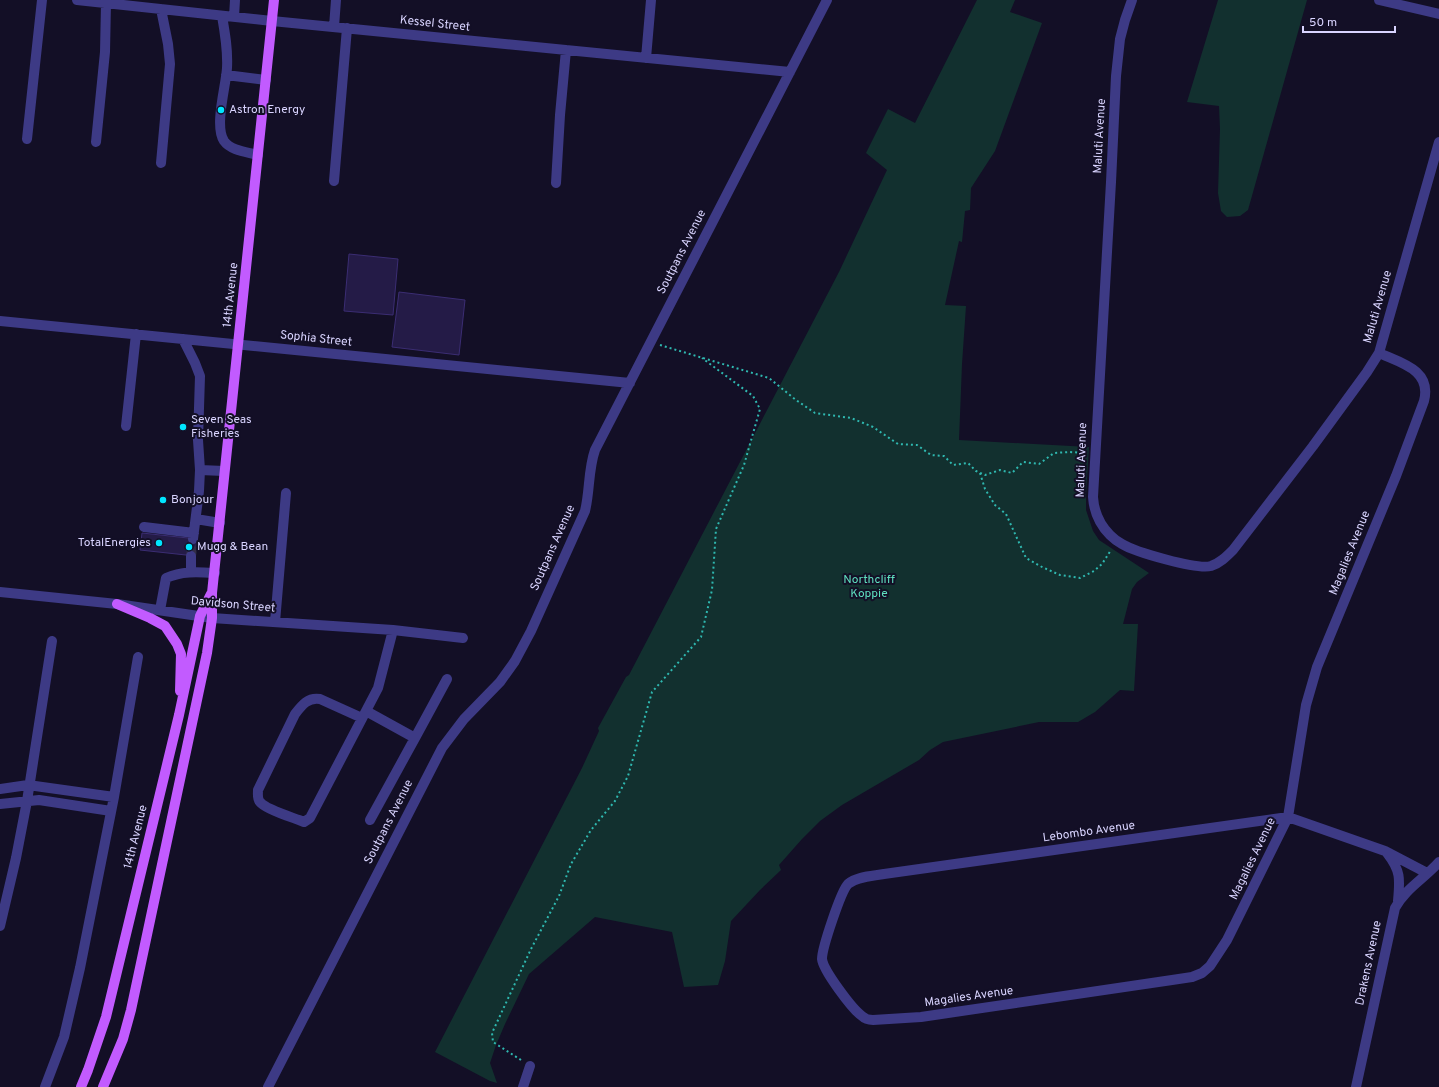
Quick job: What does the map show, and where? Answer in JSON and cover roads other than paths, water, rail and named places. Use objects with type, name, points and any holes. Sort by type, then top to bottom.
[{"type":"main road","name":"14th Avenue","points":[[104,1087],[123,1038],[131,1010],[207,653],[212,618],[212,593],[224,471],[239,344],[274,0]]},
{"type":"main road","name":"14th Avenue","points":[[81,1087],[106,1017],[179,715],[200,616],[212,593]]},
{"type":"main road","points":[[117,604],[165,626],[178,644],[181,654],[179,715]]},
{"type":"street","points":[[27,139],[42,0]]},
{"type":"street","name":"Kessel Street","points":[[77,0],[222,16],[790,72]]},
{"type":"street","points":[[234,17],[235,0]]},
{"type":"street","points":[[334,27],[336,0]]},
{"type":"street","points":[[646,58],[651,0]]},
{"type":"street","name":"Soutpans Avenue","points":[[268,1087],[442,748],[464,719],[500,682],[515,661],[531,631],[585,511],[593,455],[827,0]]},
{"type":"street","name":"Maluti Avenue","points":[[1132,0],[1125,20],[1117,57],[1093,497],[1094,509],[1100,522],[1106,531],[1123,545],[1193,566],[1211,565],[1223,560],[1233,550],[1313,446],[1367,372],[1379,352],[1439,142]]},
{"type":"street","points":[[1379,0],[1439,14]]},
{"type":"street","points":[[96,142],[105,52],[106,3]]},
{"type":"street","points":[[160,9],[168,44],[170,64],[161,163]]},
{"type":"street","points":[[222,16],[227,49],[226,75],[220,126],[224,141],[232,148],[258,155]]},
{"type":"street","points":[[334,181],[347,28]]},
{"type":"street","points":[[556,183],[566,50]]},
{"type":"street","points":[[226,75],[266,80]]},
{"type":"street","name":"Sophia Street","points":[[0,321],[630,383]]},
{"type":"street","points":[[126,426],[136,334]]},
{"type":"street","points":[[144,527],[194,536],[200,470],[198,440],[200,376],[183,339]]},
{"type":"street","name":"Magalies Avenue","points":[[832,979],[863,1018],[868,1020],[886,1020],[921,1017],[1192,977],[1202,973],[1210,966],[1227,940],[1288,817],[1306,706],[1317,668],[1396,476],[1426,396],[1426,389],[1423,379],[1417,372],[1379,352]]},
{"type":"street","points":[[200,470],[224,471]]},
{"type":"street","points":[[275,622],[286,493]]},
{"type":"street","points":[[196,519],[220,522]]},
{"type":"street","points":[[191,556],[191,572]]},
{"type":"street","points":[[160,610],[165,579],[173,575],[191,572],[214,573]]},
{"type":"street","name":"Davidson Street","points":[[0,592],[117,604],[212,618],[393,630],[463,638]]},
{"type":"street","points":[[393,630],[378,688],[364,714],[307,821],[299,820],[266,807],[260,802],[258,790],[295,714],[308,700],[315,698],[320,699],[364,714],[415,738]]},
{"type":"street","points":[[0,926],[16,858],[27,801],[28,785],[52,641]]},
{"type":"street","points":[[45,1087],[64,1037],[80,968],[114,797],[138,657]]},
{"type":"street","points":[[370,820],[447,680]]},
{"type":"street","points":[[0,789],[28,785],[114,797]]},
{"type":"street","points":[[0,804],[39,800],[111,811]]},
{"type":"street","name":"Lebombo Avenue","points":[[832,979],[826,971],[822,960],[823,947],[844,890],[849,883],[860,878],[1288,817],[1385,851],[1427,873]]},
{"type":"street","points":[[1385,851],[1394,862],[1398,871],[1400,884],[1398,901]]},
{"type":"street","name":"Drakens Avenue","points":[[1356,1087],[1393,915],[1398,901],[1439,862]]},
{"type":"street","points":[[523,1087],[530,1066]]},
{"type":"tunnel","points":[[191,556],[193,539]]},
{"type":"place","name":"Astron Energy","points":[[221,110]]},
{"type":"place","name":"Seven Seas Fisheries","points":[[183,427]]},
{"type":"place","name":"Bonjour","points":[[163,500]]},
{"type":"place","name":"TotalEnergies","points":[[159,543]]},
{"type":"place","name":"Mugg & Bean","points":[[189,547]]},
{"type":"park label","name":"Northcliff Koppie","points":[[869,587]]}]
